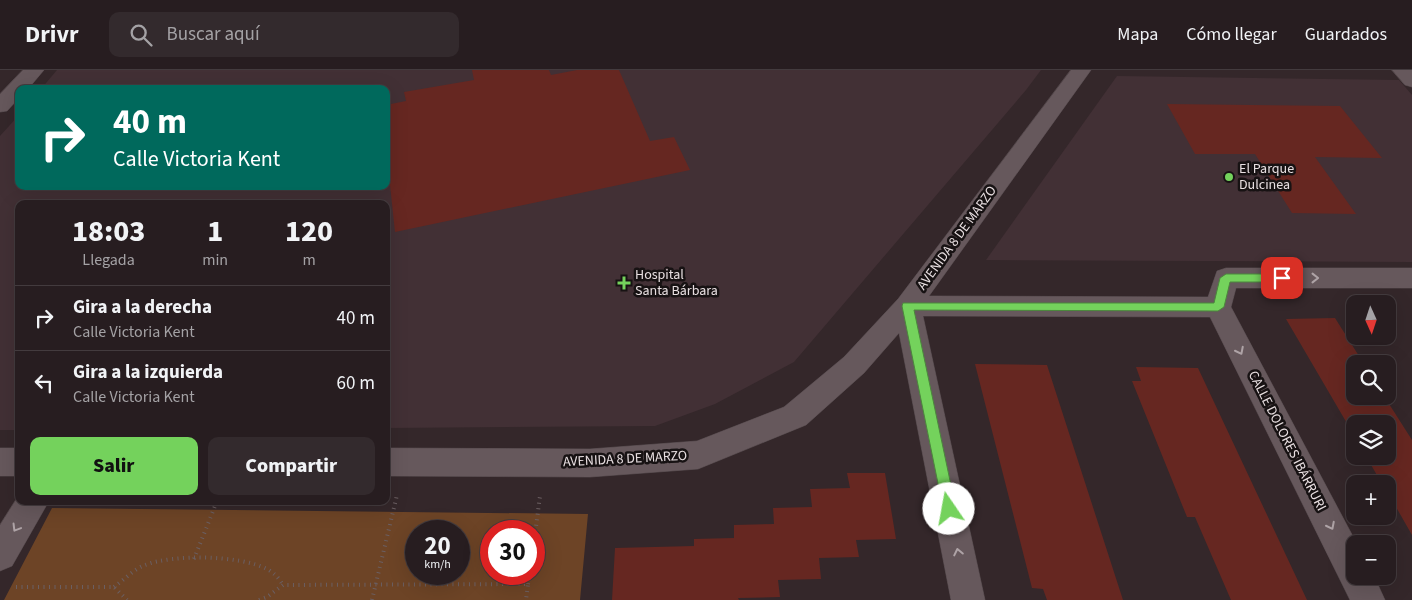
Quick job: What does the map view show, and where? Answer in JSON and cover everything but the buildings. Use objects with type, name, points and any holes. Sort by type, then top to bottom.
[{"type":"street","points":[[20,85],[34,70]]},
{"type":"street","name":"AVENIDA 8 DE MARZO","points":[[395,462],[590,463],[698,456],[795,416],[854,365],[907,306],[1081,70]]},
{"type":"street","points":[[1402,70],[1412,81]]},
{"type":"street","points":[[0,106],[15,90]]},
{"type":"street","points":[[968,600],[907,306],[1218,307],[1226,278],[1412,278]]},
{"type":"street","name":"CALLE DOLORES IBÁRRURI","points":[[1218,307],[1346,556]]},
{"type":"street","points":[[0,462],[15,462]]},
{"type":"street","points":[[0,555],[31,505]]},
{"type":"street","name":"CALLE DOLORES IBÁRRURI","points":[[1361,585],[1368,600]]},
{"type":"path","points":[[390,494],[395,462]]},
{"type":"path","points":[[537,520],[544,462]]},
{"type":"path","points":[[194,559],[215,505]]},
{"type":"path","points":[[372,600],[388,505]]},
{"type":"path","points":[[10,587],[114,587],[146,564],[172,560],[221,558],[255,565],[276,574],[283,585]]},
{"type":"path","points":[[259,600],[267,597],[283,585],[480,584]]},
{"type":"path","points":[[526,600],[528,585]]},
{"type":"path","points":[[114,587],[127,600]]},
{"type":"shaded area","name":"Hospital Santa Bárbara","points":[[57,70],[1041,70],[794,362],[715,404],[655,426],[390,428],[390,200],[15,200],[15,430],[0,430],[0,136],[15,119],[15,190],[390,190],[390,85],[44,85]]},
{"type":"shaded area","name":"El Parque Dulcinea","points":[[1117,76],[1399,80],[1412,95],[1412,262],[986,260]]},
{"type":"shaded area","points":[[52,508],[588,514],[580,600],[4,600]]},
{"type":"place","name":"El Parque Dulcinea","points":[[1229,177]]},
{"type":"place","name":"Hospital Santa Bárbara","points":[[624,283]]},
{"type":"route","points":[[949,509],[907,306],[1218,307],[1226,278],[1282,278]]}]
